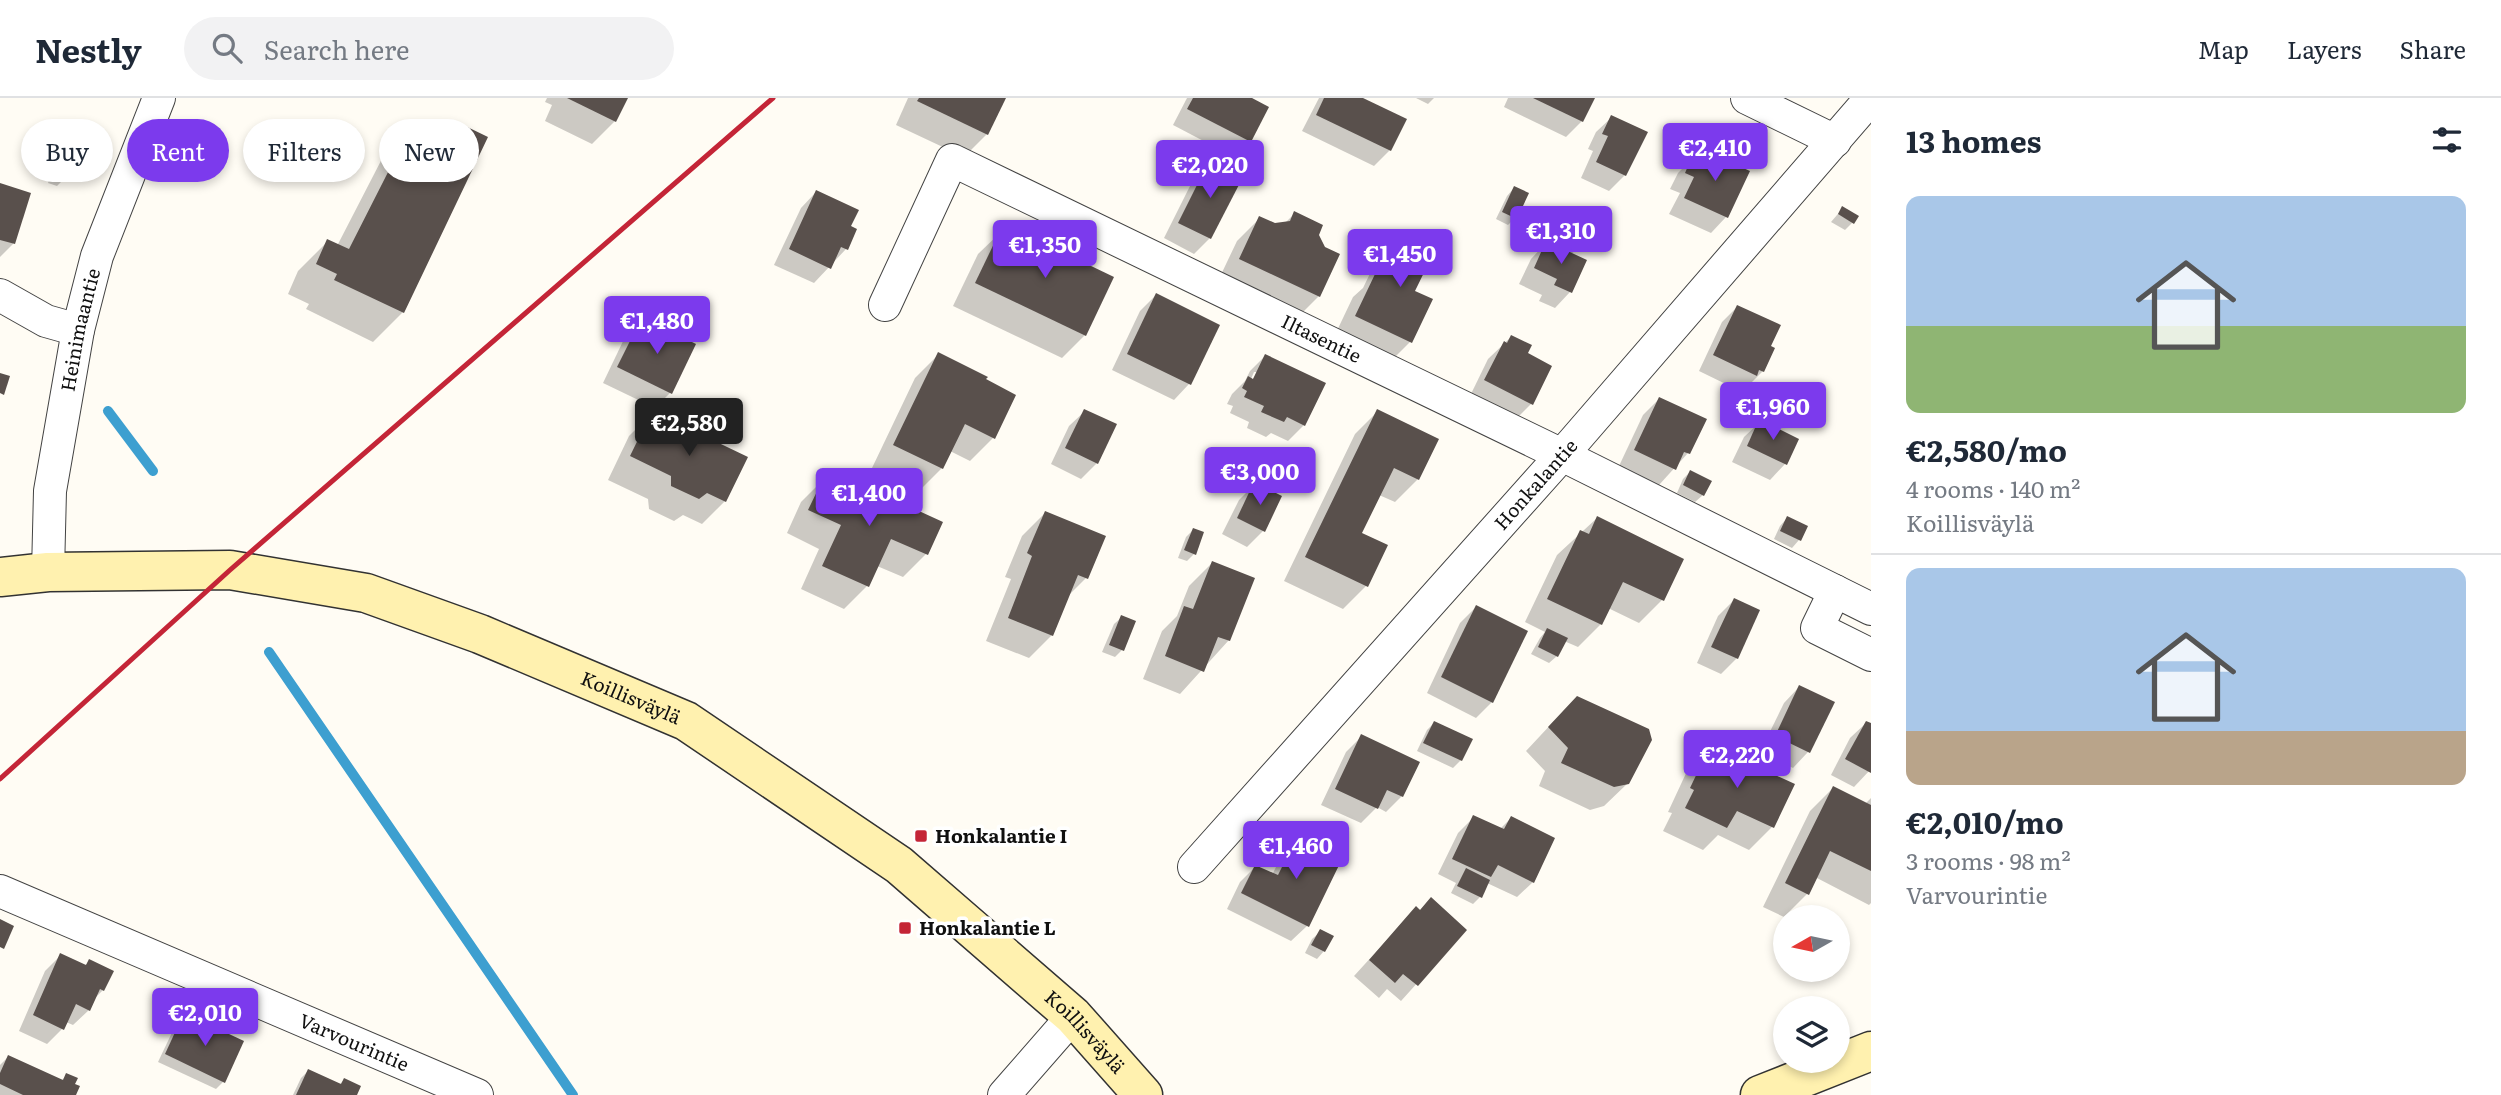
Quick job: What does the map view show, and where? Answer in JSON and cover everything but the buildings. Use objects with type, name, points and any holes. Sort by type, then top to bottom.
[{"type":"main road","name":"Koillisväylä","points":[[0,577],[48,572],[230,570],[366,593],[480,634],[674,716],[899,865],[1073,1016],[1143,1095]]},
{"type":"main road","points":[[1760,1095],[1871,1051]]},
{"type":"street","name":"Heinimaantie","points":[[48,572],[50,491],[78,330],[97,256],[159,98]]},
{"type":"street","points":[[1747,98],[1857,123]]},
{"type":"street","name":"Honkalantie","points":[[1194,867],[1857,123]]},
{"type":"street","name":"Iltasentie","points":[[885,304],[952,160],[1562,455],[1871,609]]},
{"type":"street","points":[[0,295],[46,321],[78,330]]},
{"type":"street","points":[[1835,591],[1818,628],[1871,655]]},
{"type":"street","name":"Varvourintie","points":[[0,891],[477,1095]]},
{"type":"street","points":[[1004,1095],[1073,1016]]},
{"type":"waterway","points":[[108,411],[153,471]]},
{"type":"waterway","points":[[269,652],[573,1095]]},
{"type":"railway","points":[[0,779],[230,570],[773,98]]},
{"type":"place","name":"Honkalantie I","points":[[921,836]]},
{"type":"place","name":"Honkalantie L","points":[[905,928]]}]
